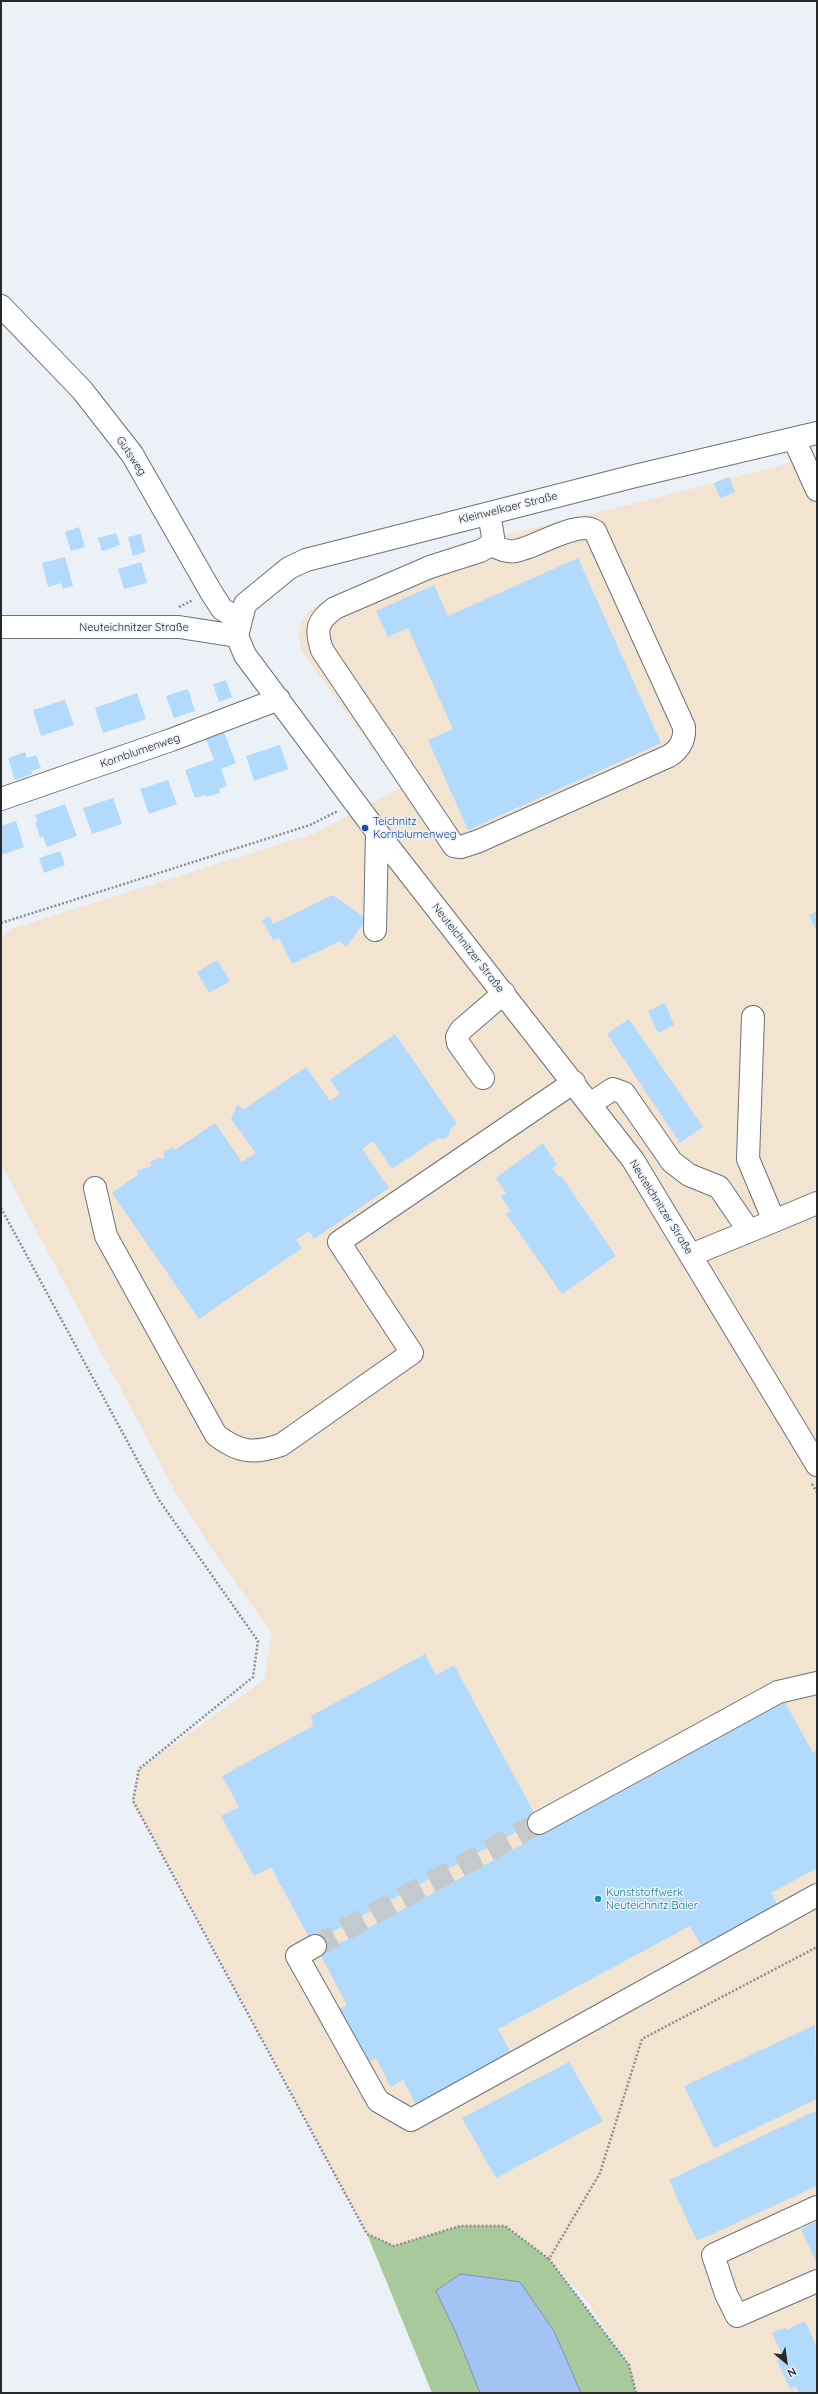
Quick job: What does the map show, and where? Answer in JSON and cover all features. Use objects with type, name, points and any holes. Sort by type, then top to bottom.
[{"type":"street","name":"Gutsweg","points":[[1,306],[82,390],[132,454],[211,592],[222,609],[239,628]]},
{"type":"street","name":"Kleinwelkaer Straße","points":[[239,628],[244,604],[289,568],[306,560],[489,513],[817,433]]},
{"type":"street","points":[[794,439],[817,490]]},
{"type":"street","points":[[489,513],[493,537],[491,545],[480,551],[430,567],[335,608],[322,617],[317,634],[322,650],[454,846],[461,847],[479,841],[669,756],[681,746],[685,737],[684,727],[595,531],[591,527],[578,528],[515,552],[491,545]]},
{"type":"street","name":"Neuteichnitzer Straße","points":[[1,627],[239,628],[245,655],[378,832],[574,1082],[633,1160],[817,1465]]},
{"type":"street","name":"Kornblumenweg","points":[[1,799],[171,740],[279,699]]},
{"type":"street","points":[[375,930],[378,832]]},
{"type":"street","points":[[483,1078],[458,1042],[457,1037],[461,1030],[504,993]]},
{"type":"street","points":[[753,1017],[748,1159],[774,1221]]},
{"type":"street","points":[[95,1188],[106,1236],[216,1435],[230,1446],[262,1451],[281,1445],[412,1353],[339,1242],[574,1082]]},
{"type":"street","points":[[590,1104],[612,1088],[624,1093],[672,1162],[689,1174],[719,1187],[749,1231]]},
{"type":"street","points":[[691,1255],[817,1203]]},
{"type":"street","points":[[539,1823],[778,1692],[817,1683]]},
{"type":"street","points":[[315,1946],[297,1956],[378,2101],[411,2120],[817,1895]]},
{"type":"street","points":[[817,2207],[713,2255],[726,2294],[737,2316],[817,2281]]},
{"type":"path","points":[[1,923],[310,825],[357,803]]},
{"type":"path","points":[[1,1208],[159,1500],[258,1641],[253,1677],[139,1768],[133,1801],[367,2234],[394,2246],[460,2226],[505,2226],[549,2259],[629,2365],[636,2393]]},
{"type":"path","points":[[549,2259],[600,2173],[642,2039],[817,1947]]},
{"type":"shaded area","points":[[817,454],[817,2393],[636,2393],[629,2365],[587,2301],[549,2259],[460,2226],[394,2246],[367,2234],[218,1955],[133,1801],[139,1769],[264,1680],[272,1633],[209,1545],[175,1491],[1,1164],[1,938],[11,929],[315,833],[401,788],[301,650],[299,635],[301,625],[307,613],[321,602],[459,546],[641,502]]},
{"type":"green space","points":[[460,2226],[505,2226],[549,2259],[629,2365],[636,2393],[432,2393],[367,2234],[394,2246]]},
{"type":"water","points":[[461,2274],[520,2282],[554,2331],[581,2393],[480,2393],[457,2335],[436,2291]]},
{"type":"building","points":[[729,477],[735,492],[720,498],[714,483]]},
{"type":"building","points":[[79,527],[85,547],[71,551],[65,532]]},
{"type":"building","points":[[116,533],[120,545],[102,551],[98,538]]},
{"type":"building","points":[[141,534],[145,552],[133,556],[128,537]]},
{"type":"building","points":[[65,557],[73,586],[63,589],[61,583],[48,587],[42,563]]},
{"type":"building","points":[[578,558],[661,743],[468,830],[428,740],[453,729],[408,628],[388,637],[376,611],[434,585],[448,616]]},
{"type":"building","points":[[141,562],[147,583],[124,589],[118,569]]},
{"type":"building","points":[[226,680],[232,697],[219,702],[213,684]]},
{"type":"building","points":[[188,689],[195,711],[174,718],[166,696]]},
{"type":"building","points":[[137,693],[146,719],[103,733],[95,708]]},
{"type":"building","points":[[65,700],[74,725],[41,736],[33,710]]},
{"type":"building","points":[[224,732],[236,763],[221,769],[227,786],[219,789],[220,793],[195,798],[185,770],[214,760],[206,739]]},
{"type":"building","points":[[280,745],[288,769],[254,781],[246,756]]},
{"type":"building","points":[[25,752],[27,758],[36,755],[41,768],[31,771],[33,774],[15,780],[8,758]]},
{"type":"building","points":[[168,780],[177,804],[149,814],[140,789]]},
{"type":"building","points":[[113,798],[122,824],[92,834],[83,808]]},
{"type":"building","points":[[65,804],[77,836],[47,847],[43,836],[40,837],[35,822],[38,821],[35,815]]},
{"type":"building","points":[[16,821],[24,847],[1,855],[1,826]]},
{"type":"building","points":[[60,851],[65,865],[44,873],[39,858]]},
{"type":"building","points":[[333,895],[367,919],[346,947],[340,941],[292,964],[279,938],[273,940],[262,920],[270,916],[273,924]]},
{"type":"building","points":[[817,911],[817,928],[815,928],[809,915]]},
{"type":"building","points":[[217,960],[230,981],[209,993],[197,972]]},
{"type":"building","points":[[665,1003],[674,1025],[658,1033],[648,1011]]},
{"type":"building","points":[[629,1019],[703,1127],[680,1143],[607,1034]]},
{"type":"building","points":[[395,1034],[457,1124],[450,1129],[449,1136],[444,1139],[438,1138],[392,1169],[373,1141],[362,1149],[389,1188],[314,1239],[309,1231],[296,1240],[302,1248],[199,1319],[112,1193],[138,1175],[137,1171],[152,1166],[150,1162],[160,1157],[162,1159],[165,1157],[163,1153],[173,1147],[175,1150],[215,1123],[242,1162],[256,1153],[231,1119],[237,1105],[244,1109],[306,1067],[330,1101],[340,1094],[330,1080]]},
{"type":"building","points":[[543,1143],[557,1165],[552,1168],[559,1177],[561,1176],[616,1256],[562,1294],[506,1214],[511,1211],[501,1197],[506,1193],[496,1178]]},
{"type":"building","points":[[425,1654],[436,1675],[454,1665],[538,1820],[312,1943],[271,1867],[254,1876],[221,1816],[239,1807],[222,1776],[313,1726],[311,1716]]},
{"type":"building","name":"Kunststoffwerk Neuteichnitz Baier","points":[[781,1695],[813,1753],[817,1750],[817,1868],[771,1893],[777,1904],[701,1945],[690,1926],[498,2029],[512,2055],[417,2106],[403,2080],[391,2087],[376,2058],[364,2065],[335,2011],[347,2005],[320,1954],[683,1758],[679,1750]]},
{"type":"building","points":[[815,2025],[817,2099],[714,2148],[684,2086]]},
{"type":"building","points":[[569,2062],[603,2121],[496,2178],[462,2118]]},
{"type":"building","points":[[815,2111],[817,2116],[817,2186],[697,2241],[669,2180]]},
{"type":"building","points":[[817,2221],[817,2264],[801,2229]]},
{"type":"building","points":[[805,2321],[817,2347],[817,2393],[799,2393],[796,2386],[790,2389],[777,2360],[783,2357],[772,2333],[786,2327],[787,2330]]},
{"type":"tunnel","points":[[315,1946],[539,1823]]},
{"type":"place","name":"Teichnitz Kornblumenweg","points":[[365,828]]},
{"type":"place","name":"Kunststoffwerk Neuteichnitz Baier","points":[[598,1899]]}]
